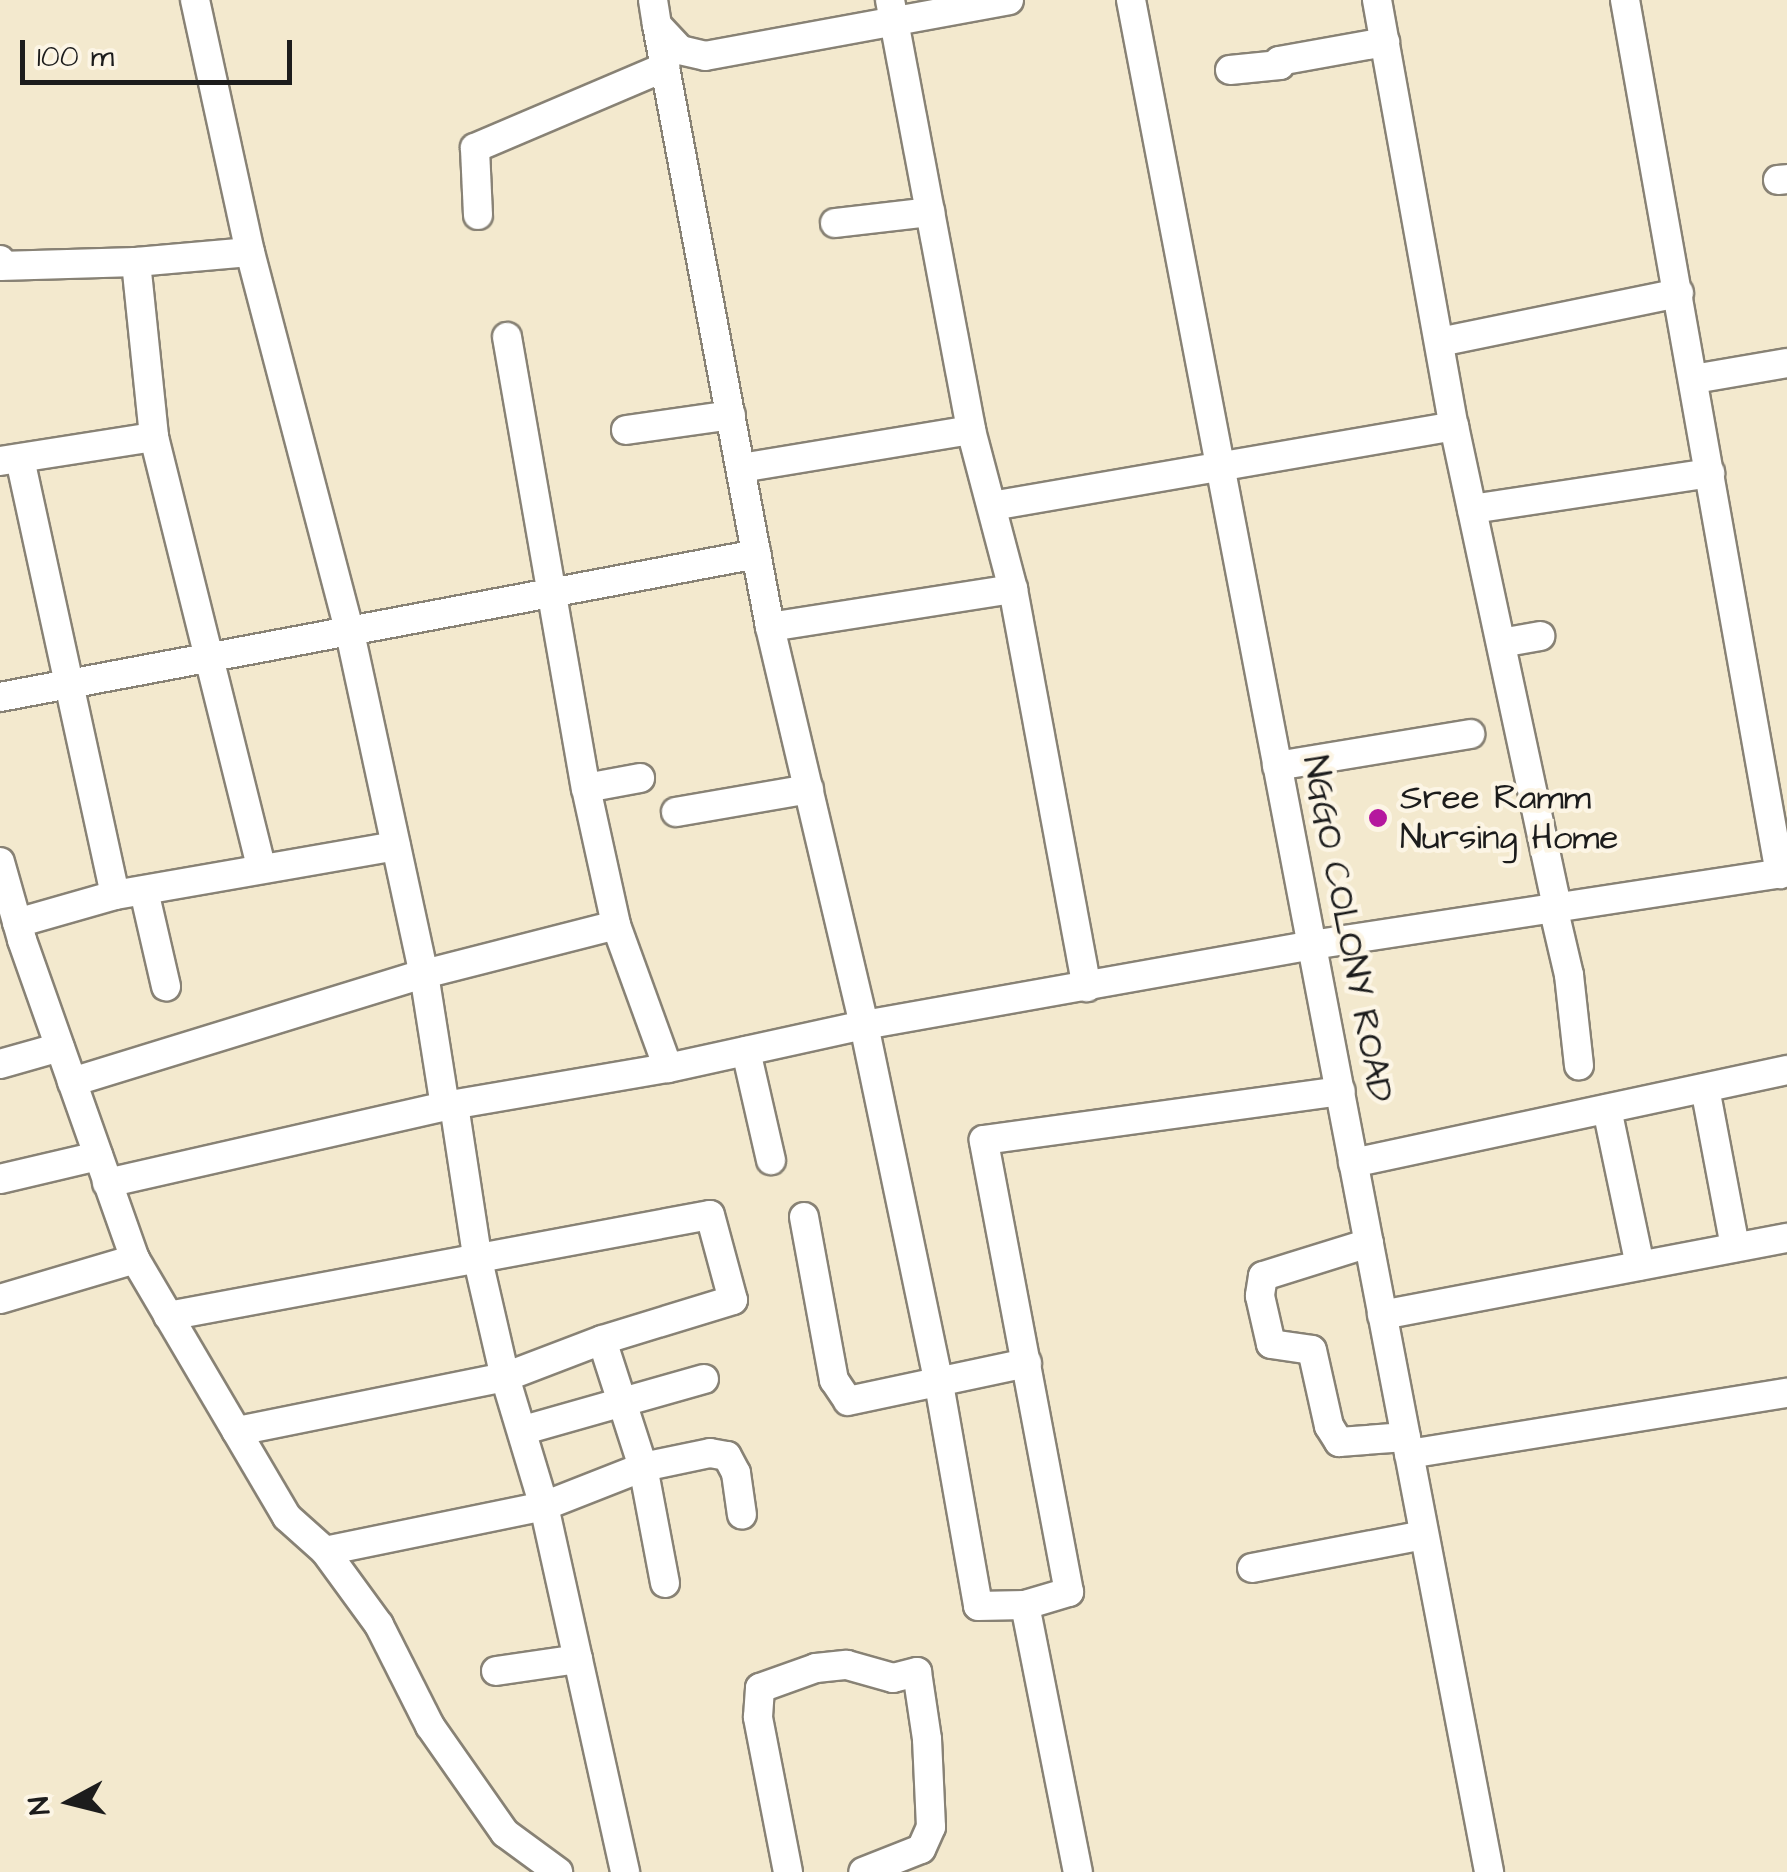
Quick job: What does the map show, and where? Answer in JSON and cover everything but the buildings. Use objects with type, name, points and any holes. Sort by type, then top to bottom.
[{"type":"street","points":[[195,0],[250,252],[350,633],[424,974],[476,1256],[544,1506],[625,1872]]},
{"type":"street","points":[[655,12],[680,50],[706,56],[892,11],[1009,0]]},
{"type":"street","name":"NGGO COLONY ROAD","points":[[1131,0],[1489,1872]]},
{"type":"street","points":[[1377,0],[1454,426],[1569,976],[1578,1066]]},
{"type":"street","points":[[0,1179],[103,1169],[668,1068],[864,1025],[1312,945],[1556,911],[1783,873],[1625,0]]},
{"type":"street","points":[[892,11],[971,430],[1013,588],[1087,987]]},
{"type":"street","points":[[655,12],[770,628],[864,1025],[939,1384],[978,1606],[1025,1605],[1070,1592],[984,1140],[1341,1091]]},
{"type":"street","points":[[1230,70],[1280,65],[1279,60],[1384,42]]},
{"type":"street","points":[[478,215],[475,148],[665,67]]},
{"type":"street","points":[[835,222],[930,212]]},
{"type":"street","points":[[0,263],[136,262],[250,252]]},
{"type":"street","points":[[136,262],[154,437],[262,868]]},
{"type":"street","points":[[1440,342],[1679,293]]},
{"type":"street","points":[[507,336],[586,788],[616,925],[668,1068]]},
{"type":"street","points":[[1694,378],[1787,363]]},
{"type":"street","points":[[626,430],[731,416]]},
{"type":"street","points":[[992,506],[1454,426]]},
{"type":"street","points":[[740,468],[971,430]]},
{"type":"street","points":[[115,895],[68,683],[10,460],[154,437]]},
{"type":"street","points":[[1472,509],[1710,473]]},
{"type":"street","points":[[0,697],[756,554]]},
{"type":"street","points":[[770,628],[1013,588]]},
{"type":"street","points":[[1501,642],[1540,636]]},
{"type":"street","points":[[1278,766],[1470,734]]},
{"type":"street","points":[[586,788],[640,778]]},
{"type":"street","points":[[676,812],[808,789]]},
{"type":"street","points":[[13,936],[115,895],[396,846]]},
{"type":"street","points":[[0,862],[13,936],[60,1048],[134,1259],[287,1518],[325,1551],[379,1625],[430,1726],[505,1833],[558,1872]]},
{"type":"street","points":[[144,892],[166,986]]},
{"type":"street","points":[[72,1082],[424,974],[616,925]]},
{"type":"street","points":[[0,1064],[60,1048]]},
{"type":"street","points":[[746,1051],[770,1160]]},
{"type":"street","points":[[1353,1163],[1787,1070]]},
{"type":"street","points":[[1705,1088],[1735,1248]]},
{"type":"street","points":[[1607,1109],[1640,1266]]},
{"type":"street","points":[[168,1316],[710,1215],[732,1300],[602,1340],[506,1377],[236,1432]]},
{"type":"street","points":[[804,1216],[834,1380],[848,1402],[1027,1363]]},
{"type":"street","points":[[1382,1316],[1787,1238]]},
{"type":"street","points":[[1368,1243],[1263,1276],[1260,1296],[1271,1344],[1312,1350],[1328,1426],[1339,1442],[1407,1446],[1787,1393]]},
{"type":"street","points":[[0,1299],[134,1259]]},
{"type":"street","points":[[602,1340],[643,1467],[665,1583]]},
{"type":"street","points":[[524,1430],[704,1378]]},
{"type":"street","points":[[325,1551],[544,1506],[643,1467],[710,1454],[727,1456],[736,1473],[742,1514]]},
{"type":"street","points":[[1252,1568],[1424,1535]]},
{"type":"street","points":[[1025,1605],[1078,1872]]},
{"type":"street","points":[[496,1671],[578,1659]]},
{"type":"street","points":[[788,1872],[758,1718],[760,1688],[816,1668],[847,1665],[893,1678],[917,1672],[927,1739],[932,1827],[921,1849],[863,1872]]},
{"type":"place","name":"Sree Ramm Nursing Home","points":[[1378,818]]}]
